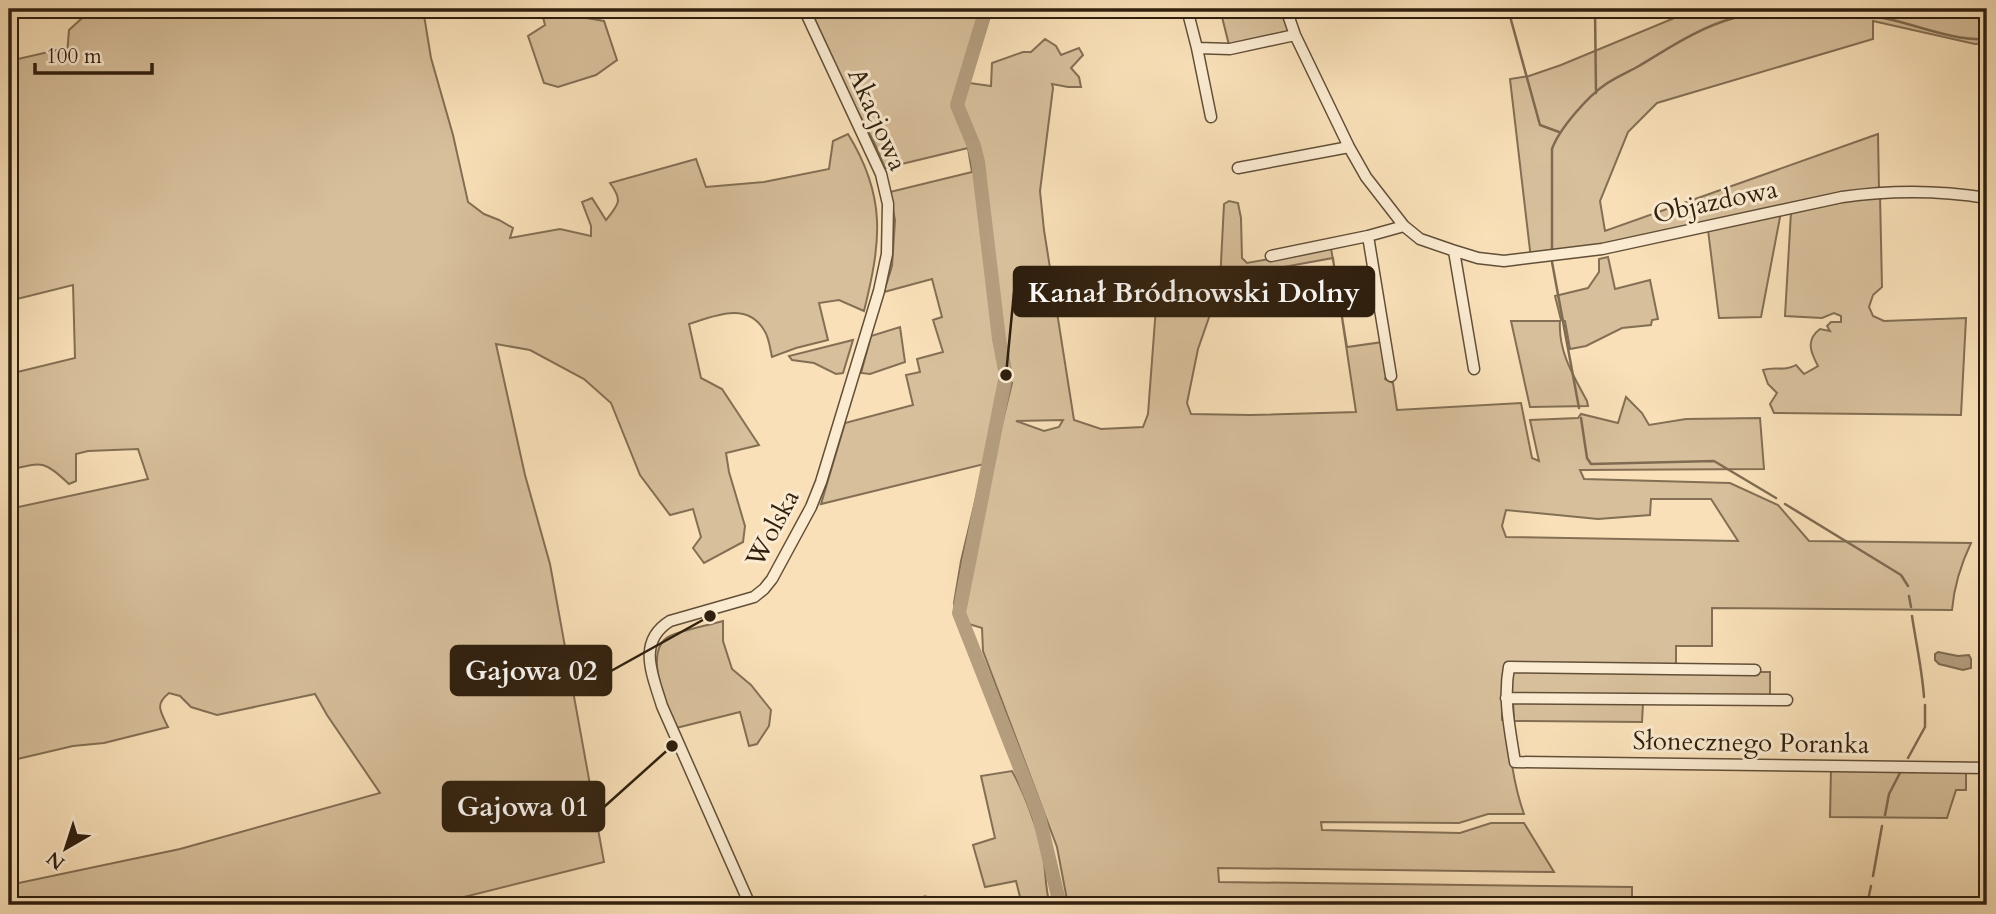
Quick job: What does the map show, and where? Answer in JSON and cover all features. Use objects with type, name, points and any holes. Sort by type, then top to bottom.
[{"type":"street","name":"Akacjowa","points":[[804,9],[881,174],[888,204],[887,254]]},
{"type":"street","points":[[1187,9],[1211,117]]},
{"type":"street","name":"Objazdowa","points":[[1286,9],[1295,35],[1366,177],[1404,226],[1420,239],[1478,258],[1504,261],[1602,249],[1815,202],[1878,192],[1947,192],[1987,198]]},
{"type":"street","points":[[1197,48],[1230,50],[1295,35]]},
{"type":"street","points":[[1238,168],[1349,147]]},
{"type":"street","points":[[1271,256],[1404,226]]},
{"type":"street","points":[[1368,236],[1391,376]]},
{"type":"street","points":[[1454,251],[1474,369]]},
{"type":"street","name":"Wolska","points":[[750,905],[662,706],[649,656],[650,644],[656,633],[670,621],[754,597],[772,579],[821,482],[879,291],[887,254]]},
{"type":"street","points":[[1755,670],[1509,667],[1506,698],[1787,700]]},
{"type":"street","name":"Słonecznego Poranka","points":[[1506,698],[1515,762],[1987,768]]},
{"type":"street","points":[[911,905],[925,902]]},
{"type":"shaded area","points":[[92,9],[423,9],[431,58],[453,135],[468,202],[484,214],[513,228],[510,238],[560,229],[591,236],[591,226],[582,202],[592,198],[606,220],[618,202],[617,194],[610,183],[696,159],[706,187],[764,182],[829,169],[833,141],[848,134],[869,179],[877,220],[874,263],[864,311],[839,300],[819,303],[828,340],[772,357],[766,333],[757,321],[749,316],[730,313],[689,324],[701,378],[722,389],[759,445],[726,453],[745,526],[743,542],[704,563],[693,548],[701,537],[693,509],[670,515],[640,475],[611,403],[584,379],[530,350],[496,344],[525,475],[550,564],[604,862],[432,905],[9,905],[9,885],[180,849],[380,793],[315,694],[217,715],[191,707],[180,696],[169,693],[160,705],[168,727],[104,743],[73,746],[9,761],[9,509],[148,479],[138,449],[76,454],[76,481],[69,484],[42,465],[9,470],[9,374],[75,358],[73,285],[9,301],[9,61],[57,50],[67,55],[69,30]]},
{"type":"shaded area","points":[[541,9],[578,9],[581,17],[604,21],[617,60],[596,75],[558,87],[544,83],[528,36],[545,25]]},
{"type":"shaded area","points":[[810,9],[992,9],[969,83],[991,86],[992,63],[1023,52],[1031,52],[1045,39],[1056,46],[1061,55],[1079,48],[1083,55],[1071,68],[1079,77],[1081,87],[1052,84],[1040,191],[1074,420],[1101,429],[1143,427],[1148,414],[1156,307],[1183,306],[1205,273],[1213,275],[1211,295],[1220,282],[1224,204],[1229,201],[1238,203],[1242,258],[1247,263],[1331,248],[1333,258],[1235,276],[1212,309],[1198,349],[1187,403],[1191,414],[1356,412],[1338,289],[1347,347],[1383,342],[1388,373],[1385,379],[1393,383],[1397,410],[1521,403],[1532,458],[1539,461],[1530,420],[1578,418],[1581,414],[1618,423],[1626,397],[1642,413],[1649,425],[1686,419],[1760,418],[1764,469],[1580,470],[1584,479],[1730,483],[1778,505],[1809,541],[1971,543],[1958,576],[1952,610],[1712,608],[1712,646],[1676,646],[1676,666],[1503,670],[1502,720],[1507,721],[1515,779],[1524,814],[1488,814],[1459,823],[1321,822],[1322,830],[1460,833],[1491,823],[1524,823],[1554,872],[1218,868],[1219,882],[1632,887],[1632,905],[1068,905],[1057,847],[983,651],[982,628],[958,624],[954,603],[984,464],[821,504],[845,423],[913,405],[906,375],[920,372],[917,359],[943,352],[933,320],[942,317],[932,279],[884,292],[892,266],[895,220],[890,192],[972,172],[968,148],[885,168]],"holes":[[[1000,382],[1012,383],[993,461],[985,463]],[[1063,420],[1059,427],[1044,431],[1016,421]],[[1651,499],[1711,499],[1738,541],[1506,537],[1502,526],[1506,510],[1598,519],[1650,515]]]},
{"type":"shaded area","points":[[1220,9],[1283,9],[1289,31],[1229,45]]},
{"type":"shaded area","points":[[1696,9],[1987,9],[1987,43],[1975,44],[1873,21],[1873,39],[1657,103],[1628,132],[1600,201],[1605,231],[1878,134],[1879,190],[1531,259],[1510,79],[1529,76],[1561,65]]},
{"type":"shaded area","points":[[1880,195],[1882,287],[1873,295],[1869,307],[1873,316],[1884,321],[1966,318],[1961,415],[1774,413],[1770,404],[1777,393],[1768,384],[1763,370],[1796,365],[1804,374],[1818,366],[1812,351],[1812,338],[1820,329],[1830,331],[1827,326],[1831,322],[1841,322],[1841,316],[1834,313],[1822,318],[1785,316],[1791,212]]},
{"type":"shaded area","points":[[1781,212],[1761,317],[1719,318],[1708,230]]},
{"type":"shaded area","points":[[1608,257],[1615,289],[1650,280],[1658,319],[1652,320],[1651,325],[1622,328],[1586,346],[1570,349],[1565,321],[1561,320],[1555,296],[1588,288],[1599,272],[1599,259]]},
{"type":"shaded area","points":[[1511,321],[1560,321],[1564,353],[1588,406],[1530,407]]},
{"type":"shaded area","points":[[900,327],[905,362],[870,374],[861,373],[871,336]]},
{"type":"shaded area","points":[[853,340],[843,373],[836,374],[814,363],[792,360],[789,356]]},
{"type":"shaded area","points":[[723,621],[723,641],[732,669],[751,685],[771,710],[769,726],[757,744],[749,746],[740,712],[676,728],[659,680],[658,653],[662,643],[670,636]]},
{"type":"shaded area","points":[[1935,654],[1969,655],[1971,668],[1963,670],[1939,664],[1935,660]]},
{"type":"shaded area","points":[[1511,671],[1770,672],[1770,697],[1511,694]]},
{"type":"shaded area","points":[[1513,702],[1643,703],[1642,722],[1514,721]]},
{"type":"shaded area","points":[[1831,769],[1966,771],[1966,790],[1956,790],[1947,818],[1830,817]]},
{"type":"shaded area","points":[[1012,771],[1038,835],[1050,905],[1022,905],[1016,881],[985,887],[973,845],[995,838],[981,776]]},
{"type":"waterway","points":[[986,9],[957,105],[978,162],[999,339],[1006,375],[959,613],[1039,816],[1060,905]]},
{"type":"waterway","points":[[1508,9],[1540,125],[1559,132]]},
{"type":"waterway","points":[[1595,9],[1596,93]]},
{"type":"waterway","points":[[1552,249],[1552,149],[1567,123],[1606,84],[1697,32],[1752,14],[1831,10],[1870,15],[1950,35],[1987,39]]},
{"type":"waterway","points":[[1552,262],[1579,408]]},
{"type":"waterway","points":[[1581,418],[1587,458],[1591,464],[1714,461],[1776,498]]},
{"type":"waterway","points":[[1785,504],[1901,575],[1908,586]]},
{"type":"waterway","points":[[1909,596],[1911,607]]},
{"type":"waterway","points":[[1912,616],[1924,697]]},
{"type":"waterway","points":[[1908,758],[1925,727],[1925,705]]},
{"type":"waterway","points":[[1885,815],[1889,794],[1901,771]]},
{"type":"waterway","points":[[1873,876],[1882,826]]},
{"type":"waterway","points":[[1867,905],[1871,886]]},
{"type":"place","name":"Kanał Bródnowski Dolny","points":[[1006,375]]},
{"type":"place","name":"Gajowa 02","points":[[710,616]]},
{"type":"place","name":"Gajowa 01","points":[[672,746]]}]
